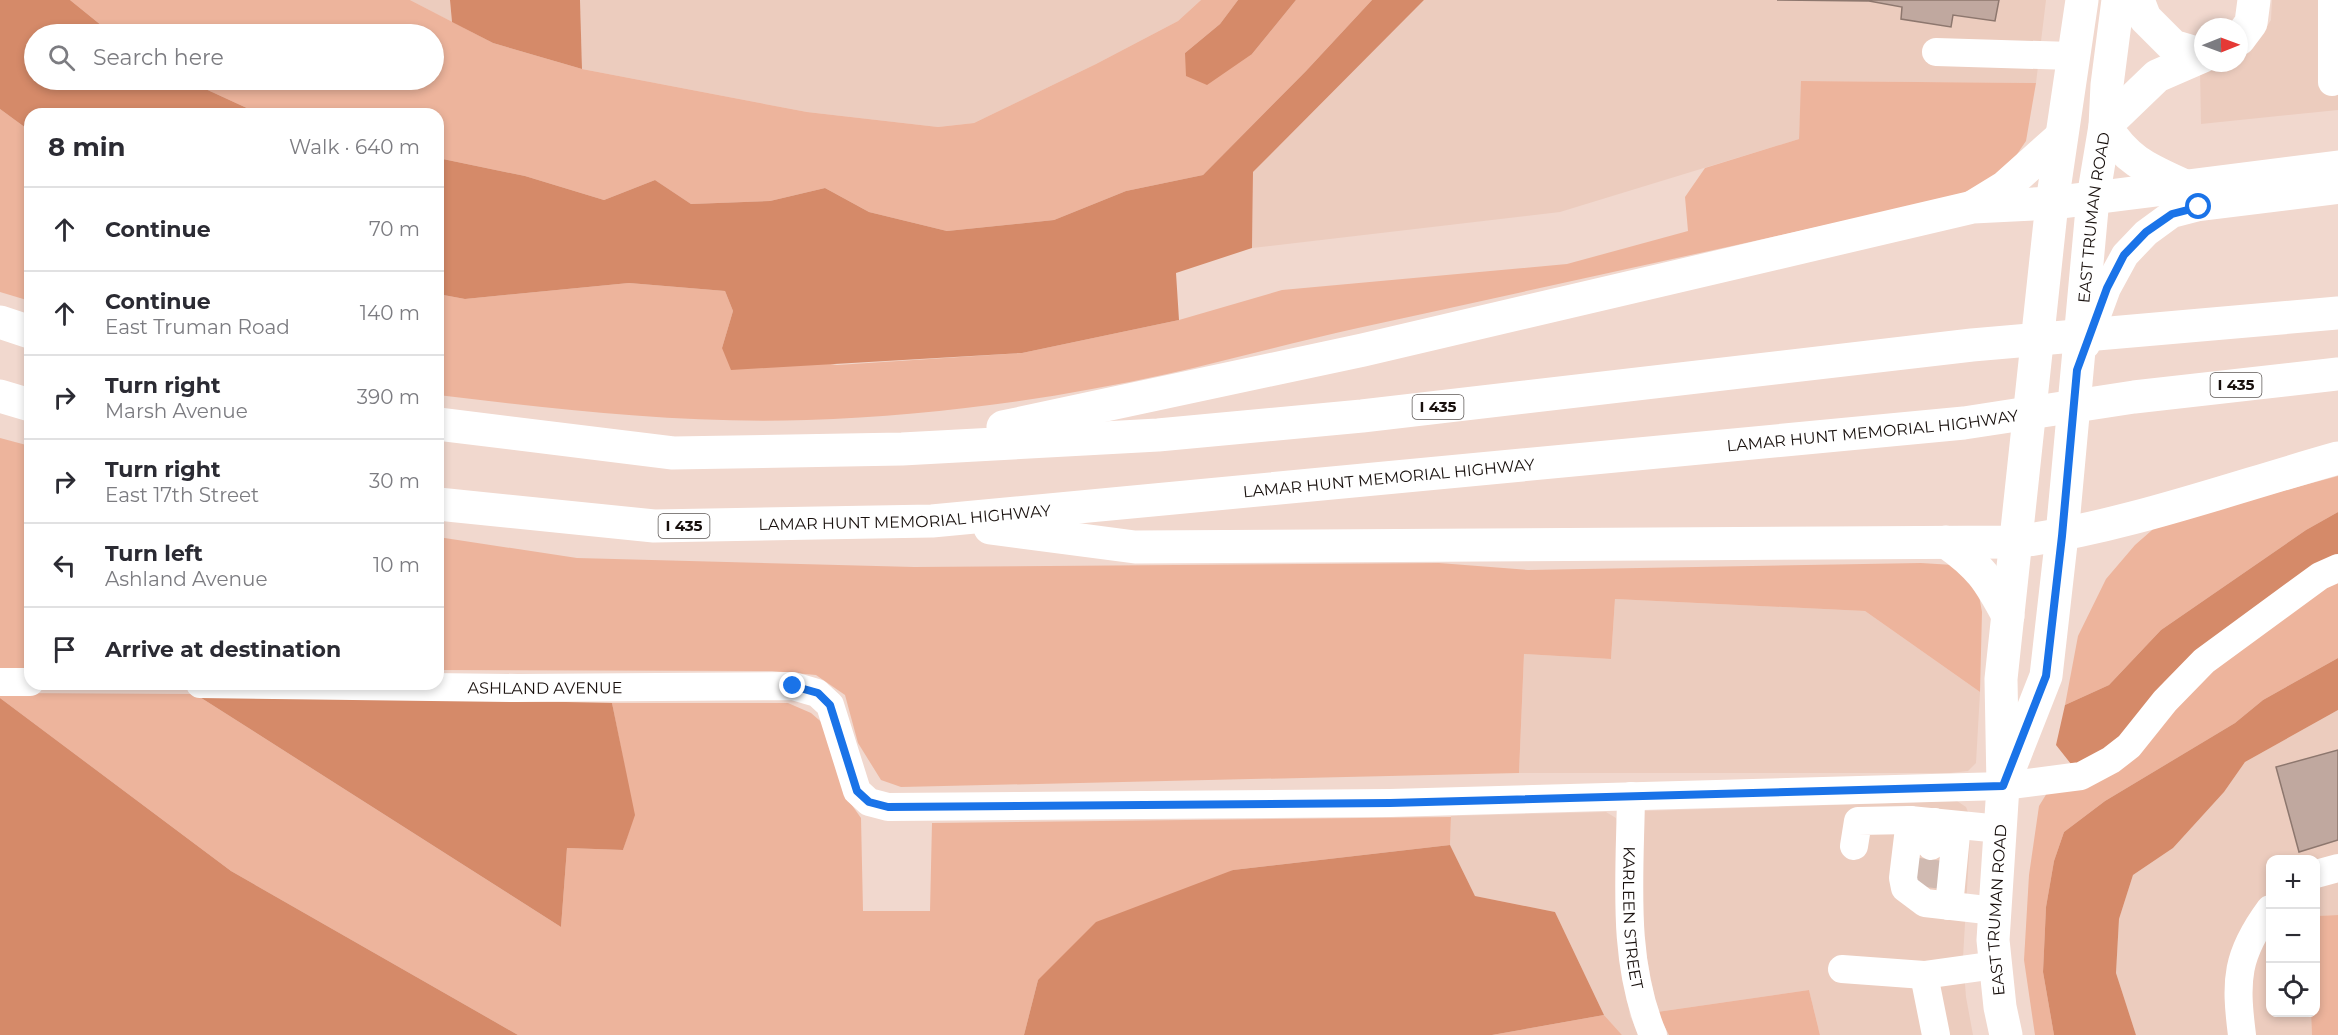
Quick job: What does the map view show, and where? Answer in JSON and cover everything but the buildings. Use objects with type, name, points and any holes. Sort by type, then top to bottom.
[{"type":"main road","points":[[2072,56],[2075,0]]},
{"type":"main road","name":"EAST TRUMAN ROAD","points":[[2006,1035],[2000,1007],[1993,940],[2003,786],[2001,680],[2052,203],[2082,0]]},
{"type":"main road","name":"EAST TRUMAN ROAD","points":[[2003,786],[2046,676],[2062,536],[2093,198],[2105,126],[2107,85],[2118,0]]},
{"type":"main road","points":[[2138,0],[2145,18],[2173,46],[2194,53]]},
{"type":"main road","points":[[2248,27],[2251,23],[2254,0]]},
{"type":"main road","points":[[2185,186],[2140,165],[2117,146],[2105,126],[2157,76],[2194,60]]},
{"type":"main road","points":[[1973,207],[2006,187],[2061,137]]},
{"type":"main road","points":[[902,449],[1363,350],[1973,207],[2052,203],[2338,167]]},
{"type":"main road","name":"I 435","points":[[444,425],[673,453],[902,449],[1158,435],[1362,416],[1972,345],[2338,313]]},
{"type":"main road","points":[[0,322],[24,330]]},
{"type":"main road","name":"LAMAR HUNT MEMORIAL HIGHWAY","points":[[444,505],[654,526],[932,521],[1964,423],[2134,397],[2338,374]]},
{"type":"main road","points":[[0,396],[24,403]]},
{"type":"main road","points":[[932,521],[1135,547],[2015,542],[2062,536],[2140,516],[2338,458]]},
{"type":"main road","points":[[1946,542],[1972,561],[1992,586],[2008,616]]},
{"type":"street","points":[[2332,0],[2332,82]]},
{"type":"street","points":[[1936,52],[2072,56]]},
{"type":"street","points":[[2077,370],[2107,288],[2124,255],[2146,232],[2172,214],[2199,207],[2338,190]]},
{"type":"street","points":[[1630,796],[2003,786],[2081,776],[2111,760],[2129,746],[2165,701],[2204,661],[2320,576],[2338,568]]},
{"type":"street","points":[[0,682],[24,682]]},
{"type":"street","name":"ASHLAND AVENUE","points":[[444,687],[793,686],[818,693],[830,705],[857,791],[869,802],[888,807],[1390,803],[1630,796]]},
{"type":"street","points":[[1927,788],[1931,827],[1933,899]]},
{"type":"street","name":"KARLEEN STREET","points":[[1630,796],[1630,943],[1641,1007],[1653,1035]]},
{"type":"street","points":[[1854,846],[1858,821],[1931,827],[2000,829]]},
{"type":"street","points":[[1931,827],[1903,878],[1905,888],[1933,899],[1995,911]]},
{"type":"street","points":[[2320,873],[2338,868]]},
{"type":"street","points":[[2242,1035],[2237,995],[2243,954],[2266,916]]},
{"type":"street","points":[[1842,969],[1924,975],[1996,965]]},
{"type":"street","points":[[1924,975],[1936,1035]]},
{"type":"shaded area","points":[[0,0],[70,0],[100,24],[24,24],[24,90],[208,90],[247,108],[24,108],[24,127],[0,109]]},
{"type":"shaded area","points":[[70,0],[410,0],[493,43],[582,69],[807,112],[938,127],[974,123],[1178,21],[1201,0],[1238,0],[1220,24],[1185,53],[1252,54],[1296,0],[1372,0],[1306,71],[1203,175],[1126,191],[1054,220],[947,231],[869,212],[825,188],[770,201],[691,204],[655,180],[604,200],[525,176],[444,159],[444,108],[247,108],[208,90],[444,90],[444,24],[100,24]]},
{"type":"shaded area","points":[[410,0],[450,0],[452,22]]},
{"type":"shaded area","points":[[450,0],[580,0],[582,69],[493,43],[452,22]]},
{"type":"shaded area","points":[[580,0],[1201,0],[1178,21],[974,123],[938,127],[807,112],[582,69]]},
{"type":"shaded area","points":[[1238,0],[1296,0],[1252,54],[1207,85],[1186,76],[1185,53],[1220,24]]},
{"type":"shaded area","points":[[1372,0],[1424,0],[1253,172],[1252,248],[1176,273],[1179,320],[1022,353],[731,370],[722,348],[733,311],[725,291],[629,283],[465,299],[444,295],[444,159],[525,176],[604,200],[655,180],[691,204],[770,201],[825,188],[869,212],[947,231],[1054,220],[1126,191],[1203,175],[1306,71]]},
{"type":"shaded area","points":[[1424,0],[2046,0],[2036,83],[1802,81],[1799,139],[1560,212],[1252,248],[1253,172]]},
{"type":"shaded area","points":[[2272,0],[2338,0],[2338,110],[2201,124],[2200,72],[2248,72],[2248,53],[2271,20]]},
{"type":"shaded area","points":[[1801,81],[2036,83],[2026,141],[2005,172],[1979,189],[1334,333],[1191,369],[1078,392],[943,411],[852,418],[761,421],[668,418],[576,411],[444,396],[444,295],[465,299],[629,283],[725,291],[733,311],[722,348],[837,365],[1022,353],[1179,320],[1282,290],[1567,264],[1688,231],[1685,197],[1705,168],[1799,139]]},
{"type":"shaded area","points":[[0,109],[24,127],[24,299],[0,292]]},
{"type":"shaded area","points":[[0,438],[24,444],[24,669],[0,669]]},
{"type":"shaded area","points":[[2338,476],[2338,512],[2306,530],[2161,630],[2109,685],[2065,705],[2078,636],[2106,579],[2135,545],[2159,524]]},
{"type":"shaded area","points":[[2338,512],[2338,558],[2128,734],[2093,761],[2071,764],[2056,745],[2065,705],[2109,685],[2161,630],[2306,530]]},
{"type":"shaded area","points":[[444,538],[577,558],[914,567],[1439,563],[1528,570],[1921,563],[1953,565],[1978,590],[1982,612],[1980,692],[1865,611],[1615,599],[1611,659],[1524,654],[1519,773],[901,787],[881,780],[858,743],[845,695],[816,675],[772,671],[444,670]]},
{"type":"shaded area","points":[[2338,577],[2338,658],[2263,700],[2235,723],[2105,801],[2064,832],[2054,861],[2046,907],[2043,972],[2054,1035],[2035,1035],[2024,960],[2029,875],[2039,806],[2047,793]]},
{"type":"shaded area","points":[[1615,599],[1865,611],[1980,692],[1976,763],[1968,771],[1950,773],[1519,773],[1524,654],[1611,659]]},
{"type":"shaded area","points":[[2338,658],[2338,710],[2245,762],[2224,792],[2173,848],[2133,875],[2119,919],[2116,973],[2136,1035],[2054,1035],[2043,972],[2046,907],[2054,861],[2064,832],[2105,801],[2235,723],[2263,700]]},
{"type":"shaded area","points":[[0,693],[195,694],[561,927],[567,848],[623,850],[634,815],[612,703],[788,703],[811,713],[826,726],[849,801],[861,818],[863,911],[930,911],[932,823],[1451,817],[1450,845],[1233,870],[1038,980],[1024,1035],[518,1035],[231,871],[0,698]]},
{"type":"shaded area","points":[[195,694],[612,703],[635,815],[623,850],[567,848],[561,927]]},
{"type":"shaded area","points":[[0,698],[231,871],[518,1035],[0,1035]]},
{"type":"shaded area","points":[[2338,710],[2338,915],[2320,916],[2320,855],[2266,855],[2266,1017],[2311,1017],[2312,1035],[2136,1035],[2116,973],[2119,919],[2133,875],[2173,848],[2224,792],[2245,762]]},
{"type":"shaded area","points":[[1957,801],[1966,807],[1971,820],[1963,958],[1966,997],[1973,1035],[1820,1035],[1809,990],[1657,1012],[1642,931],[1643,811]]},
{"type":"shaded area","points":[[1606,812],[1616,818],[1620,837],[1623,974],[1630,1016],[1639,1035],[1622,1035],[1604,1015],[1555,912],[1475,896],[1450,845],[1451,816]]},
{"type":"shaded area","points":[[1450,845],[1475,896],[1555,912],[1604,1015],[1492,1035],[1024,1035],[1038,980],[1096,922],[1233,870]]},
{"type":"shaded area","points":[[2338,915],[2338,1035],[2312,1035],[2311,1017],[2320,1017],[2320,916]]},
{"type":"shaded area","points":[[1809,990],[1820,1035],[1669,1035],[1657,1012]]},
{"type":"shaded area","points":[[1604,1015],[1622,1035],[1492,1035]]},
{"type":"tunnel","points":[[1926,887],[1931,846]]},
{"type":"route","points":[[793,686],[818,693],[830,705],[857,791],[869,802],[888,807],[1390,803],[2003,786],[2046,676],[2062,536],[2077,370],[2107,288],[2124,255],[2146,232],[2172,214],[2199,207]]}]
